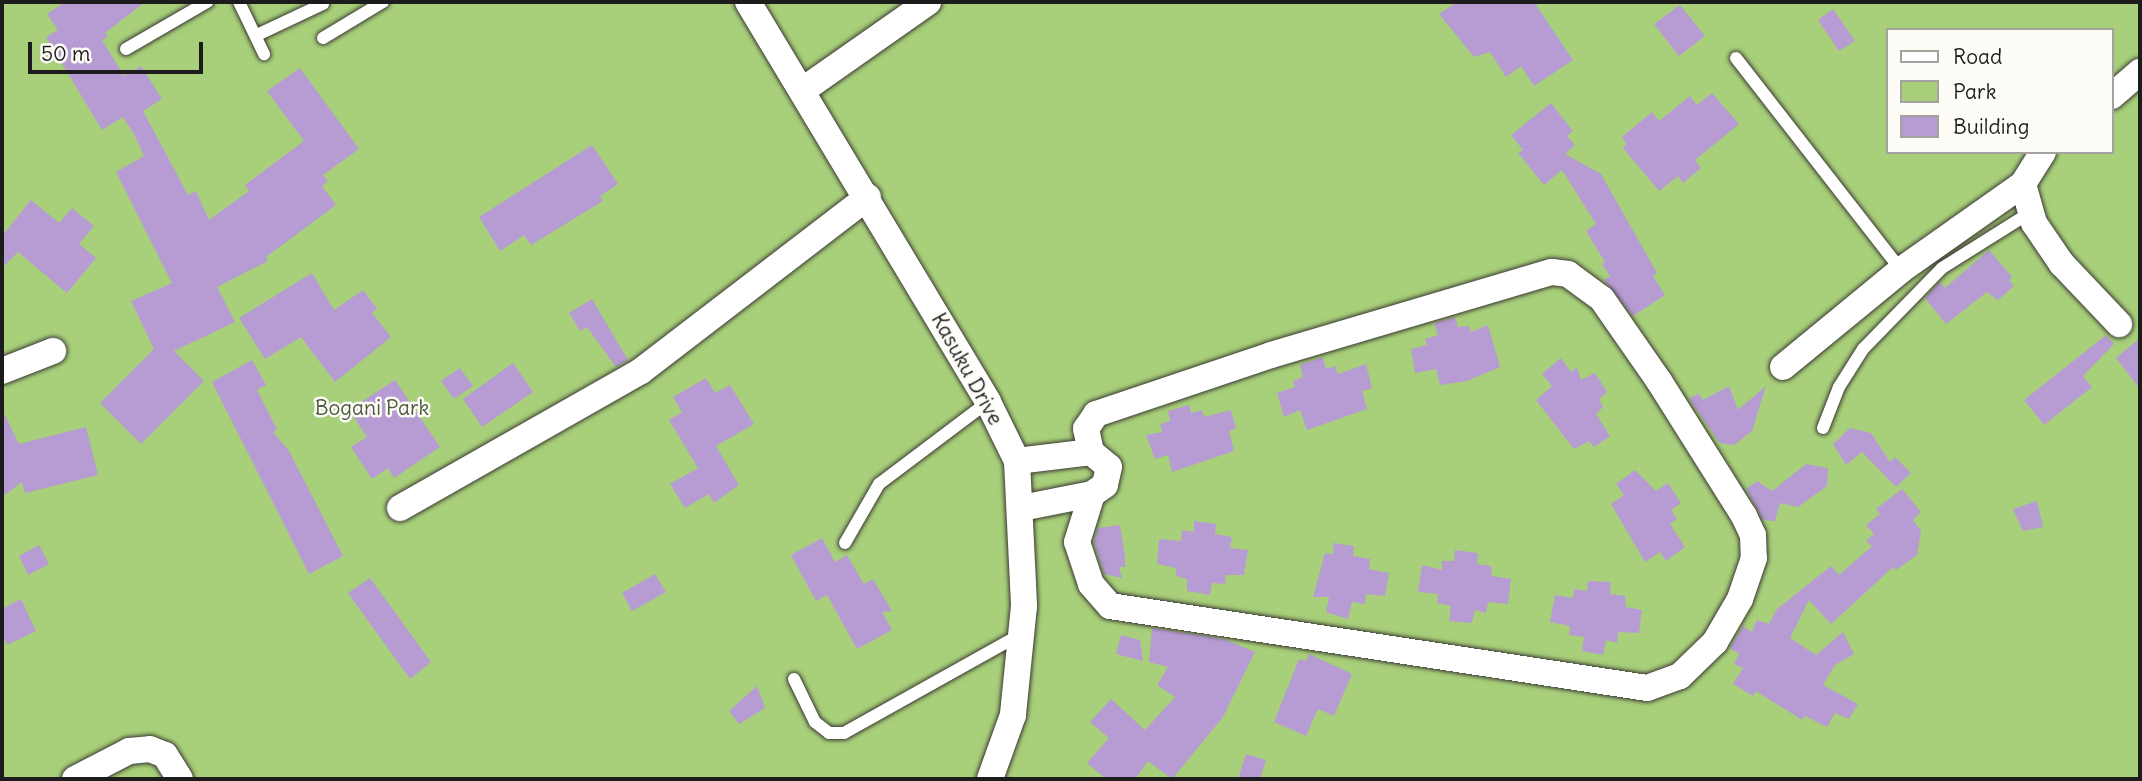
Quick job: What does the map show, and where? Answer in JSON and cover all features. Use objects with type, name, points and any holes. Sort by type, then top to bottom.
[{"type":"street","name":"Kasuku Drive","points":[[748,2],[868,197],[988,401],[1017,461],[1021,508],[1022,634],[1013,715],[990,779]]},
{"type":"street","points":[[803,90],[928,2]]},
{"type":"street","points":[[2114,94],[2140,72]]},
{"type":"street","points":[[1783,367],[1900,270],[2023,184],[2042,154]]},
{"type":"street","points":[[2023,184],[2031,212],[2062,264],[2119,324]]},
{"type":"street","points":[[400,508],[641,371],[868,197]]},
{"type":"street","points":[[1017,461],[1091,452],[1103,458],[1110,476],[1092,494],[1077,542],[1091,584],[1110,606],[1647,688],[1663,686],[1680,676],[1715,642],[1740,598],[1754,558],[1753,535],[1744,516],[1659,381],[1602,299],[1568,274],[1552,272],[1285,351],[1096,414],[1086,429],[1091,452]]},
{"type":"street","points":[[2,371],[53,351]]},
{"type":"street","points":[[1021,508],[1092,494]]},
{"type":"street","points":[[75,779],[130,751],[150,749],[165,755],[180,779]]},
{"type":"lane","points":[[127,49],[207,2]]},
{"type":"lane","points":[[239,2],[264,54]]},
{"type":"lane","points":[[323,38],[383,2]]},
{"type":"lane","points":[[257,35],[323,4]]},
{"type":"lane","points":[[1736,58],[1900,270]]},
{"type":"lane","points":[[1823,428],[1839,387],[1863,349],[1942,268],[2031,212]]},
{"type":"lane","points":[[845,543],[879,484],[988,401]]},
{"type":"lane","points":[[794,679],[815,722],[829,733],[844,733],[1022,634]]},
{"type":"green space","name":"Bogani Park","points":[[2,2],[2140,2],[2140,779],[2,779]]},
{"type":"building","points":[[65,2],[145,2],[105,33],[108,37],[102,40],[124,76],[141,66],[162,99],[143,111],[188,195],[196,191],[209,220],[249,191],[245,185],[304,141],[267,91],[300,68],[359,149],[323,175],[328,181],[322,186],[336,205],[266,257],[268,261],[217,287],[235,322],[174,351],[204,381],[141,444],[100,403],[154,349],[131,301],[172,283],[116,172],[144,156],[134,134],[123,117],[102,130],[46,37],[58,30],[47,14]]},
{"type":"building","points":[[1457,2],[1534,2],[1573,60],[1534,86],[1521,66],[1506,77],[1490,52],[1474,57],[1439,14]]},
{"type":"building","points":[[1680,5],[1705,36],[1679,56],[1654,24]]},
{"type":"building","points":[[1833,9],[1855,41],[1839,51],[1818,20]]},
{"type":"building","points":[[1712,93],[1739,124],[1695,160],[1701,168],[1683,183],[1678,176],[1659,191],[1623,148],[1627,144],[1622,137],[1652,112],[1659,121],[1690,96],[1697,105]]},
{"type":"building","points":[[1551,103],[1573,131],[1567,136],[1575,145],[1565,154],[1601,174],[1657,273],[1653,276],[1665,295],[1633,316],[1604,280],[1610,276],[1602,264],[1605,262],[1586,231],[1596,224],[1562,170],[1544,185],[1518,153],[1523,150],[1511,135]]},
{"type":"building","points":[[592,145],[618,184],[600,196],[603,201],[531,245],[524,235],[500,251],[479,217]]},
{"type":"building","points":[[31,200],[59,223],[72,208],[94,226],[79,244],[96,258],[67,293],[18,252],[2,268],[2,236]]},
{"type":"building","points":[[1989,250],[2012,277],[2009,280],[2014,286],[1998,300],[1987,292],[1946,324],[1925,298],[1940,282],[1945,288]]},
{"type":"building","points":[[312,273],[334,310],[363,290],[377,309],[372,313],[391,337],[335,382],[301,337],[265,359],[239,318]]},
{"type":"building","points":[[592,299],[628,360],[616,367],[587,327],[580,331],[569,313]]},
{"type":"building","points":[[1455,317],[1458,327],[1469,326],[1471,332],[1488,325],[1500,367],[1467,381],[1440,385],[1436,369],[1415,373],[1411,349],[1427,345],[1425,339],[1438,335],[1434,323]]},
{"type":"building","points":[[2106,335],[2114,344],[2083,376],[2092,387],[2044,425],[2024,400]]},
{"type":"building","points":[[2140,338],[2140,389],[2116,358]]},
{"type":"building","points":[[1323,357],[1326,369],[1335,366],[1338,374],[1366,364],[1372,388],[1362,391],[1367,409],[1307,430],[1300,410],[1284,417],[1277,393],[1295,387],[1293,381],[1303,377],[1300,365]]},
{"type":"building","points":[[1561,358],[1571,372],[1577,367],[1581,380],[1595,373],[1607,392],[1599,399],[1603,407],[1596,414],[1610,436],[1594,447],[1589,441],[1574,449],[1536,400],[1552,386],[1542,374]]},
{"type":"building","points":[[252,360],[266,385],[257,390],[277,429],[273,432],[289,451],[343,556],[309,574],[212,382]]},
{"type":"building","points":[[513,363],[533,392],[482,427],[463,399]]},
{"type":"building","points":[[460,368],[473,386],[454,399],[441,381]]},
{"type":"building","points":[[706,378],[715,393],[730,385],[754,424],[716,446],[739,485],[714,503],[709,494],[685,508],[670,484],[698,468],[669,420],[682,412],[673,397]]},
{"type":"building","points":[[395,380],[440,447],[394,478],[388,468],[372,479],[351,447],[367,437],[349,410]]},
{"type":"building","points":[[1729,386],[1738,410],[1766,386],[1752,431],[1734,445],[1720,443],[1689,399],[1698,393],[1703,400]]},
{"type":"building","points":[[1189,405],[1191,413],[1202,410],[1204,417],[1231,410],[1236,428],[1229,431],[1234,451],[1172,472],[1168,455],[1155,459],[1146,435],[1162,432],[1160,424],[1170,421],[1168,411]]},
{"type":"building","points":[[2,409],[19,444],[86,427],[98,475],[25,493],[22,482],[2,497]]},
{"type":"building","points":[[1850,428],[1871,433],[1890,462],[1895,457],[1911,473],[1896,487],[1862,452],[1846,465],[1833,444]]},
{"type":"building","points":[[1806,464],[1828,468],[1827,486],[1798,507],[1780,503],[1775,521],[1763,520],[1746,489],[1757,481],[1772,491]]},
{"type":"building","points":[[1635,470],[1656,491],[1668,483],[1681,503],[1671,510],[1677,519],[1670,524],[1685,547],[1666,561],[1660,552],[1645,562],[1611,504],[1624,495],[1616,484]]},
{"type":"building","points":[[1902,489],[1921,512],[1913,520],[1921,531],[1917,555],[1896,570],[1893,567],[1831,624],[1809,600],[1790,638],[1816,655],[1843,632],[1854,654],[1835,665],[1823,685],[1858,704],[1849,719],[1835,713],[1827,727],[1805,716],[1802,720],[1756,691],[1753,696],[1733,684],[1743,668],[1734,664],[1739,654],[1730,648],[1743,626],[1752,632],[1757,620],[1769,624],[1777,609],[1831,566],[1839,575],[1872,546],[1866,541],[1874,534],[1866,525],[1880,514],[1876,509]]},
{"type":"building","points":[[2037,501],[2043,527],[2023,531],[2013,509]]},
{"type":"building","points":[[1194,521],[1216,524],[1215,534],[1232,537],[1230,548],[1248,550],[1244,575],[1226,575],[1225,584],[1212,583],[1210,595],[1187,591],[1187,579],[1176,576],[1176,568],[1157,564],[1159,539],[1181,541],[1182,530],[1194,532]]},
{"type":"building","points":[[1120,525],[1125,557],[1125,567],[1119,567],[1122,578],[1104,574],[1094,542],[1098,528]]},
{"type":"building","points":[[822,538],[835,562],[847,555],[864,584],[873,579],[892,611],[882,612],[892,630],[857,649],[827,595],[816,601],[791,555]]},
{"type":"building","points":[[1333,543],[1354,546],[1353,556],[1370,559],[1369,569],[1389,573],[1385,596],[1366,594],[1365,604],[1352,602],[1348,619],[1326,612],[1329,597],[1313,597],[1325,553],[1334,554]]},
{"type":"building","points":[[39,545],[49,564],[28,575],[19,556]]},
{"type":"building","points":[[1455,550],[1478,553],[1477,564],[1491,566],[1492,576],[1511,579],[1508,604],[1488,602],[1486,613],[1475,610],[1472,623],[1449,621],[1451,606],[1437,603],[1438,594],[1418,592],[1422,565],[1442,570],[1442,561],[1454,561]]},
{"type":"building","points":[[655,574],[666,592],[632,611],[622,593]]},
{"type":"building","points":[[370,578],[431,662],[410,679],[348,593]]},
{"type":"building","points":[[1588,581],[1611,582],[1610,594],[1625,596],[1626,607],[1642,610],[1639,633],[1618,632],[1617,643],[1606,640],[1603,655],[1582,651],[1584,637],[1569,635],[1570,626],[1550,622],[1555,595],[1573,598],[1574,589],[1587,591]]},
{"type":"building","points":[[21,599],[36,631],[7,645],[2,634],[2,609]]},
{"type":"building","points":[[1152,628],[1224,639],[1255,652],[1223,717],[1172,779],[1148,761],[1135,779],[1106,779],[1087,763],[1109,738],[1090,722],[1111,699],[1145,730],[1175,697],[1157,685],[1168,667],[1149,662]]},
{"type":"building","points":[[1121,635],[1140,640],[1143,661],[1116,654]]},
{"type":"building","points":[[1309,654],[1352,674],[1334,716],[1318,709],[1306,736],[1274,722],[1299,659],[1306,661]]},
{"type":"building","points":[[757,686],[765,708],[739,724],[729,711]]},
{"type":"building","points":[[1246,754],[1266,760],[1260,779],[1238,779]]}]
